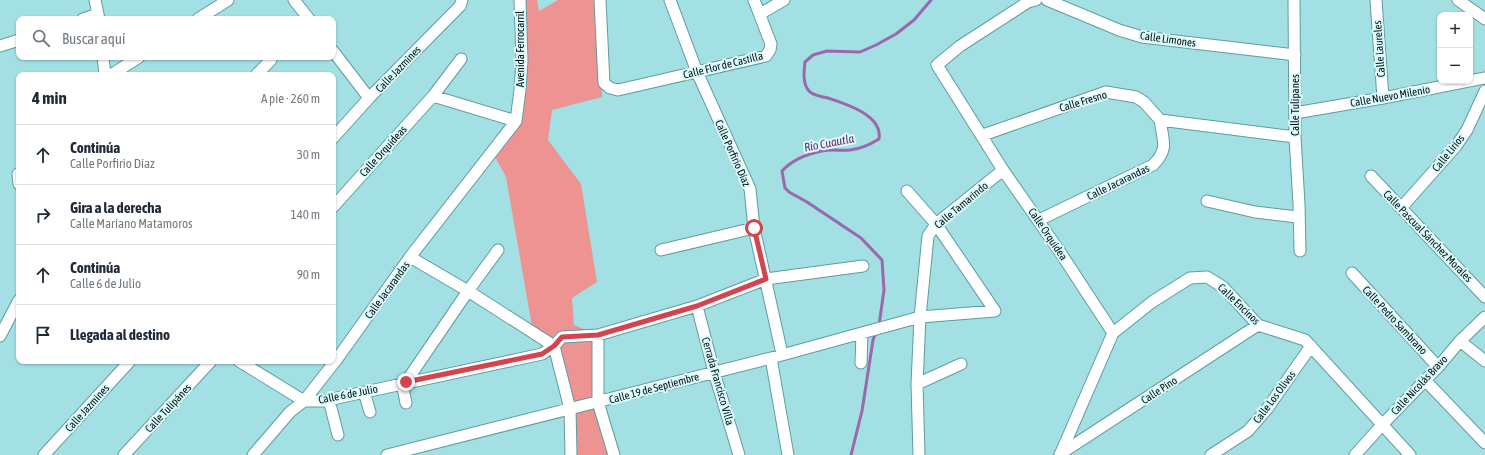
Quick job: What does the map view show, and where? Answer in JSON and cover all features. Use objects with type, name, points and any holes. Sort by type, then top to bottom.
[{"type":"street","points":[[96,0],[99,16]]},
{"type":"street","points":[[203,16],[228,0]]},
{"type":"street","points":[[294,0],[307,16]]},
{"type":"street","name":"Calle Jazmines","points":[[336,135],[369,98],[460,6],[462,0]]},
{"type":"street","name":"Avenida Ferrocarril","points":[[516,121],[522,60],[520,0]]},
{"type":"street","name":"Calle Flor de Castilla","points":[[600,0],[604,83],[610,88],[618,90],[766,56],[770,50],[771,44],[760,14]]},
{"type":"street","name":"Calle Porfirio Díaz","points":[[670,0],[697,72],[750,189],[754,228],[766,279],[777,356],[788,455]]},
{"type":"street","points":[[754,0],[760,14],[784,0]]},
{"type":"street","points":[[983,135],[937,65],[960,46],[1028,2],[1036,0]]},
{"type":"street","name":"Calle Limones","points":[[1047,0],[1119,30],[1142,37],[1295,55]]},
{"type":"street","name":"Calle Tulipanes","points":[[1294,0],[1295,137],[1300,251]]},
{"type":"street","name":"Calle Laureles","points":[[1376,0],[1383,98]]},
{"type":"street","points":[[1458,0],[1485,19]]},
{"type":"street","points":[[0,46],[16,41]]},
{"type":"street","points":[[336,55],[369,98]]},
{"type":"street","name":"Calle Orquídeas","points":[[336,203],[433,96],[461,59]]},
{"type":"street","points":[[103,60],[105,72]]},
{"type":"street","points":[[116,72],[134,60]]},
{"type":"street","points":[[259,72],[271,60]]},
{"type":"street","name":"Calle Nuevo Milenio","points":[[1295,113],[1485,78]]},
{"type":"street","name":"Calle Lirios","points":[[1401,208],[1456,146],[1467,130],[1485,91]]},
{"type":"street","name":"Calle Fresno","points":[[983,135],[1106,92],[1136,97],[1144,102],[1160,120]]},
{"type":"street","points":[[433,96],[516,121]]},
{"type":"street","points":[[1160,120],[1295,137]]},
{"type":"street","name":"Calle Jacarandas","points":[[1039,220],[1154,165],[1162,157],[1164,149],[1160,120]]},
{"type":"street","name":"Calle Jacarandas","points":[[336,357],[410,257],[516,121]]},
{"type":"street","name":"Calle Orquídea","points":[[983,135],[1004,170],[1039,220],[1113,333]]},
{"type":"street","name":"Calle Tamarindo","points":[[920,455],[917,384],[920,317],[928,236],[936,224],[1004,170]]},
{"type":"street","name":"Calle Pascual Sánchez Morales","points":[[1371,176],[1485,297]]},
{"type":"street","points":[[907,191],[936,224]]},
{"type":"street","points":[[1207,201],[1255,212],[1297,217],[1299,211]]},
{"type":"street","name":"Calle 19 de Septiembre","points":[[388,455],[777,356],[920,317],[995,311],[936,224]]},
{"type":"street","points":[[660,250],[754,228]]},
{"type":"street","points":[[406,403],[404,383],[498,250]]},
{"type":"street","points":[[410,257],[554,346],[570,409],[571,455]]},
{"type":"street","name":"Calle 6 de Julio","points":[[304,401],[329,400],[542,354],[554,346],[562,337],[598,335],[697,306],[766,279],[863,266]]},
{"type":"street","name":"Calle Pedro Sambrano","points":[[1352,273],[1438,367]]},
{"type":"street","name":"Calle Encinos","points":[[1060,455],[1113,333],[1152,302],[1190,278],[1208,277],[1223,287],[1258,326],[1305,340],[1410,455]]},
{"type":"street","points":[[0,336],[16,306]]},
{"type":"street","name":"Cerrada Francisco Villa","points":[[697,306],[714,372],[740,455]]},
{"type":"street","name":"Calle Nicolás Bravo","points":[[1355,455],[1438,367],[1460,341],[1485,317]]},
{"type":"street","name":"Calle Pino","points":[[1060,455],[1258,326]]},
{"type":"street","points":[[861,363],[862,333]]},
{"type":"street","points":[[598,335],[598,402],[614,455]]},
{"type":"street","points":[[1460,341],[1485,361]]},
{"type":"street","name":"Calle Los Olivos","points":[[1211,455],[1248,431],[1267,410],[1311,346]]},
{"type":"street","name":"Calle Jazmines","points":[[44,455],[127,364]]},
{"type":"street","name":"Calle Tulipánes","points":[[124,455],[208,364]]},
{"type":"street","points":[[243,364],[304,401]]},
{"type":"street","name":"Calle Jacarandas","points":[[253,455],[290,412],[304,401],[331,364]]},
{"type":"street","points":[[917,384],[961,364]]},
{"type":"street","points":[[1425,380],[1485,444]]},
{"type":"street","points":[[364,392],[370,412]]},
{"type":"street","points":[[329,400],[338,435]]},
{"type":"shaded area","points":[[519,0],[537,0],[539,11],[558,0],[599,0],[602,97],[552,110],[548,140],[581,184],[597,282],[572,298],[574,325],[598,335],[598,402],[614,455],[571,455],[554,346],[533,332],[506,177],[492,151],[516,121]]},
{"type":"waterway","name":"Río Cuautla","points":[[879,325],[884,290],[882,260],[861,238],[807,202],[789,192],[785,188],[782,171],[800,158],[811,154],[826,150],[854,149],[865,146],[879,139],[879,131],[875,123],[862,112],[853,107],[816,95],[807,89],[804,74],[805,62],[813,55],[827,51],[860,52],[876,45],[896,34],[914,20],[931,0]]},
{"type":"waterway","name":"Río Cuautla","points":[[851,455],[862,411],[873,340],[876,332]]},
{"type":"route","points":[[406,382],[542,354],[554,346],[562,337],[598,335],[697,306],[766,279],[754,228]]}]
